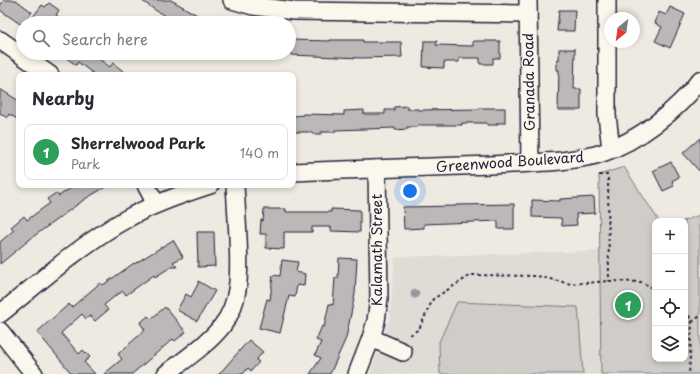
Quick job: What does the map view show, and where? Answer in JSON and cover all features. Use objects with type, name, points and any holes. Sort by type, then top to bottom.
[{"type":"street","points":[[232,0],[253,6],[294,11],[528,7]]},
{"type":"street","points":[[607,0],[607,115],[611,149]]},
{"type":"street","name":"Granada Road","points":[[528,7],[530,163]]},
{"type":"street","points":[[0,40],[16,51]]},
{"type":"street","points":[[29,60],[46,72]]},
{"type":"street","name":"Greenwood Boulevard","points":[[296,172],[530,163],[579,159],[602,153],[648,129],[666,116],[683,100],[700,80]]},
{"type":"street","name":"Kalamath Street","points":[[357,374],[376,321],[379,298],[377,169]]},
{"type":"street","points":[[148,188],[156,204]]},
{"type":"street","points":[[0,314],[74,255],[107,231],[156,204],[200,188]]},
{"type":"street","points":[[166,374],[202,346],[221,327],[230,315],[235,302],[238,281],[235,188]]},
{"type":"street","points":[[0,330],[34,374]]},
{"type":"street","points":[[371,338],[403,352]]},
{"type":"path","points":[[599,175],[608,175],[609,281]]},
{"type":"path","points":[[410,335],[419,329],[433,299],[471,275],[537,276],[571,284],[609,281],[641,282],[652,288]]},
{"type":"path","points":[[688,314],[692,322],[689,374]]},
{"type":"path","points":[[692,322],[700,316]]},
{"type":"shaded area","points":[[624,167],[657,218],[652,218],[652,362],[688,362],[688,219],[700,215],[700,374],[601,374],[599,175]]},
{"type":"shaded area","points":[[600,251],[601,374],[370,374],[390,317],[395,257]]},
{"type":"shaded area","points":[[457,302],[578,307],[583,374],[440,374],[439,342]]},
{"type":"building","points":[[4,0],[16,0],[32,12],[29,16],[16,16],[16,21],[0,10],[0,6]]},
{"type":"building","points":[[141,0],[171,0],[199,16],[165,16]]},
{"type":"building","points":[[49,3],[59,10],[56,15],[57,16],[34,16],[42,5],[45,7]]},
{"type":"building","points":[[670,7],[685,14],[670,48],[655,41],[662,27],[655,23],[659,12],[666,15]]},
{"type":"building","points":[[559,10],[575,10],[574,31],[557,31]]},
{"type":"building","points":[[296,40],[363,40],[363,42],[401,42],[402,57],[361,58],[296,55]]},
{"type":"building","points":[[424,41],[437,41],[436,45],[473,46],[473,41],[500,41],[500,58],[493,58],[493,64],[480,64],[480,58],[459,58],[459,62],[444,62],[444,68],[423,67]]},
{"type":"building","points":[[559,49],[575,49],[574,89],[581,89],[581,110],[558,110],[559,70],[557,70],[557,59],[559,60]]},
{"type":"building","points":[[69,60],[100,60],[110,67],[113,63],[124,72],[91,72],[78,62],[76,65]]},
{"type":"building","points":[[0,89],[16,99],[16,118],[9,114],[7,118],[0,113]]},
{"type":"building","points":[[407,106],[407,109],[418,110],[505,108],[505,123],[497,123],[497,125],[487,125],[487,123],[462,123],[462,125],[418,125],[418,127],[407,127],[407,129],[335,130],[335,132],[321,132],[321,134],[312,134],[312,132],[296,132],[296,116],[303,114],[344,115],[344,111],[364,110],[364,114],[385,114],[385,110],[394,110],[394,107]]},
{"type":"building","points":[[700,138],[700,172],[683,153]]},
{"type":"building","points":[[671,162],[679,177],[672,181],[674,186],[663,191],[653,171]]},
{"type":"building","points":[[71,188],[104,188],[85,199],[34,236],[0,264],[0,242],[14,230],[11,227],[24,216],[27,220],[50,203],[47,199],[56,193],[59,196]]},
{"type":"building","points":[[594,197],[595,213],[576,214],[577,225],[562,226],[561,218],[532,217],[532,200],[560,201],[560,199]]},
{"type":"building","points":[[514,204],[514,229],[498,229],[498,221],[424,224],[424,228],[404,229],[403,207]]},
{"type":"building","points":[[264,209],[286,209],[286,212],[331,212],[331,209],[360,210],[360,232],[331,231],[331,227],[312,227],[312,232],[284,232],[284,249],[266,248],[266,234],[260,234],[261,220],[263,221]]},
{"type":"building","points":[[197,232],[214,232],[215,266],[198,267]]},
{"type":"building","points":[[173,240],[183,257],[173,262],[177,267],[171,267],[155,277],[154,275],[126,295],[123,291],[119,293],[104,305],[108,310],[95,321],[90,316],[86,319],[82,314],[61,333],[79,354],[83,350],[90,357],[84,362],[95,374],[72,374],[37,332],[69,304],[72,307],[100,283],[103,285],[134,263]]},
{"type":"building","points":[[339,258],[357,259],[355,294],[346,338],[330,374],[310,374],[321,358],[315,355],[321,342],[316,340],[322,326],[324,327],[329,304],[333,305],[335,278],[338,278]]},
{"type":"building","points":[[282,260],[298,262],[296,272],[305,274],[304,286],[297,285],[295,297],[289,296],[280,333],[259,328],[267,299],[270,300],[273,275],[280,276]]},
{"type":"building","points":[[198,281],[215,291],[197,321],[177,310],[186,294],[191,297],[198,284]]},
{"type":"building","points":[[165,307],[186,332],[175,341],[173,339],[132,374],[104,374],[122,359],[118,354],[145,330],[140,323],[148,316],[151,319]]},
{"type":"building","points":[[249,340],[263,352],[256,360],[259,362],[251,371],[248,368],[243,374],[219,374]]},
{"type":"place","name":"Sherrelwood Park","points":[[628,305]]}]
